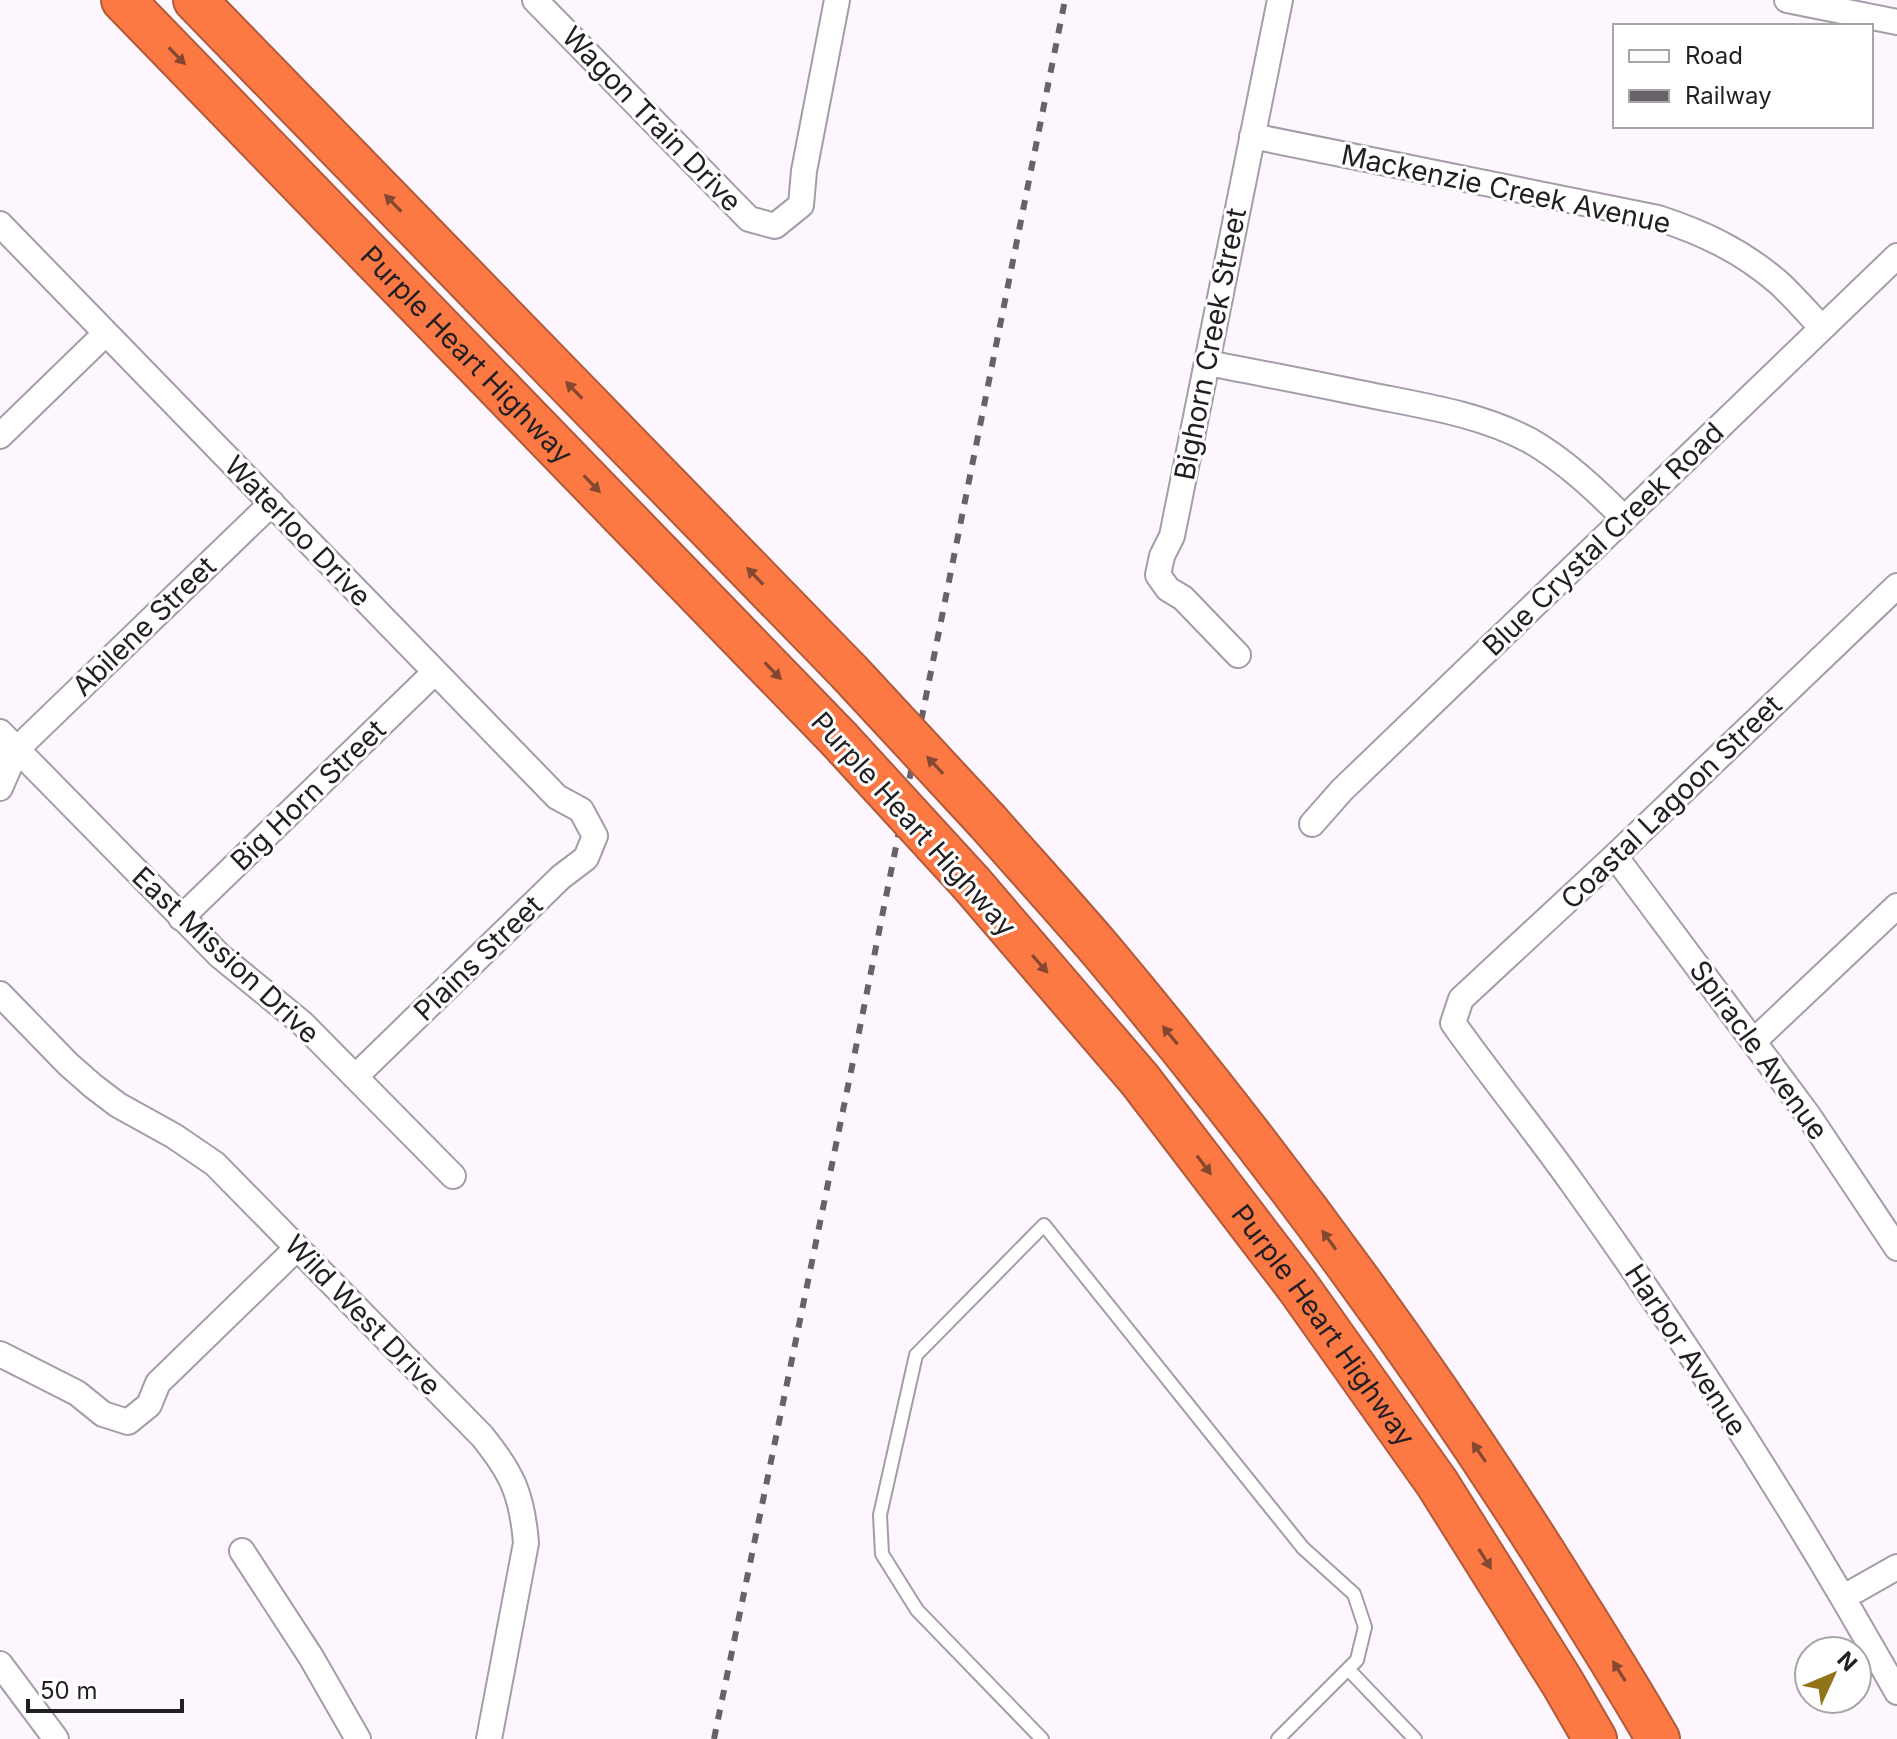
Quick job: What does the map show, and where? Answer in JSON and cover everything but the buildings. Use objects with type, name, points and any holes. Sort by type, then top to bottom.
[{"type":"highway","name":"Purple Heart Highway","points":[[123,0],[839,739],[971,883],[1140,1080],[1298,1287],[1437,1483],[1595,1739]]},
{"type":"highway","name":"Purple Heart Highway","points":[[195,0],[849,672],[1098,947],[1309,1213],[1417,1361],[1492,1471],[1658,1739]]},
{"type":"street","name":"Wagon Train Drive","points":[[535,0],[749,219],[775,226],[801,205],[804,171],[837,0]]},
{"type":"street","name":"Bighorn Creek Street","points":[[1238,655],[1183,598],[1168,589],[1158,575],[1162,556],[1172,536],[1280,0]]},
{"type":"street","points":[[1787,0],[1897,22]]},
{"type":"street","name":"Mackenzie Creek Avenue","points":[[1252,136],[1658,218],[1684,226],[1734,249],[1781,284],[1822,328]]},
{"type":"street","name":"Waterloo Drive","points":[[0,224],[557,797],[581,810],[595,836]]},
{"type":"street","name":"Blue Crystal Creek Road","points":[[1312,824],[1342,790],[1897,256]]},
{"type":"street","points":[[0,436],[106,333]]},
{"type":"street","points":[[1207,363],[1481,419],[1532,442],[1558,459],[1624,518]]},
{"type":"street","name":"Abilene Street","points":[[0,788],[6,746],[272,503]]},
{"type":"street","name":"Coastal Lagoon Street","points":[[1453,1023],[1461,999],[1897,586]]},
{"type":"street","name":"Big Horn Street","points":[[181,918],[435,672]]},
{"type":"street","name":"East Mission Drive","points":[[6,746],[220,956],[302,1023],[453,1176]]},
{"type":"street","name":"Plains Street","points":[[355,1077],[561,877],[586,858],[595,836]]},
{"type":"street","name":"Spiracle Avenue","points":[[1615,856],[1754,1041],[1894,1236]]},
{"type":"street","points":[[1754,1041],[1897,906]]},
{"type":"street","name":"Wild West Drive","points":[[0,994],[93,1086],[118,1105],[174,1136],[215,1164],[482,1436],[501,1460],[517,1492],[526,1543],[489,1739]]},
{"type":"street","name":"Harbor Avenue","points":[[1453,1023],[1536,1132],[1711,1387],[1844,1597],[1897,1692]]},
{"type":"street","points":[[0,1354],[77,1393],[103,1414],[128,1422],[149,1405],[158,1383],[297,1248]]},
{"type":"street","points":[[242,1551],[311,1657],[358,1739]]},
{"type":"street","points":[[1844,1597],[1897,1567]]},
{"type":"street","points":[[0,1664],[56,1739]]},
{"type":"lane","points":[[1042,1739],[917,1610],[882,1554],[880,1515],[916,1355],[1044,1225],[1303,1548],[1354,1594],[1365,1627],[1357,1660],[1278,1739]]},
{"type":"lane","points":[[1348,1669],[1415,1739]]},
{"type":"railway","points":[[714,1739],[1065,0]]}]
